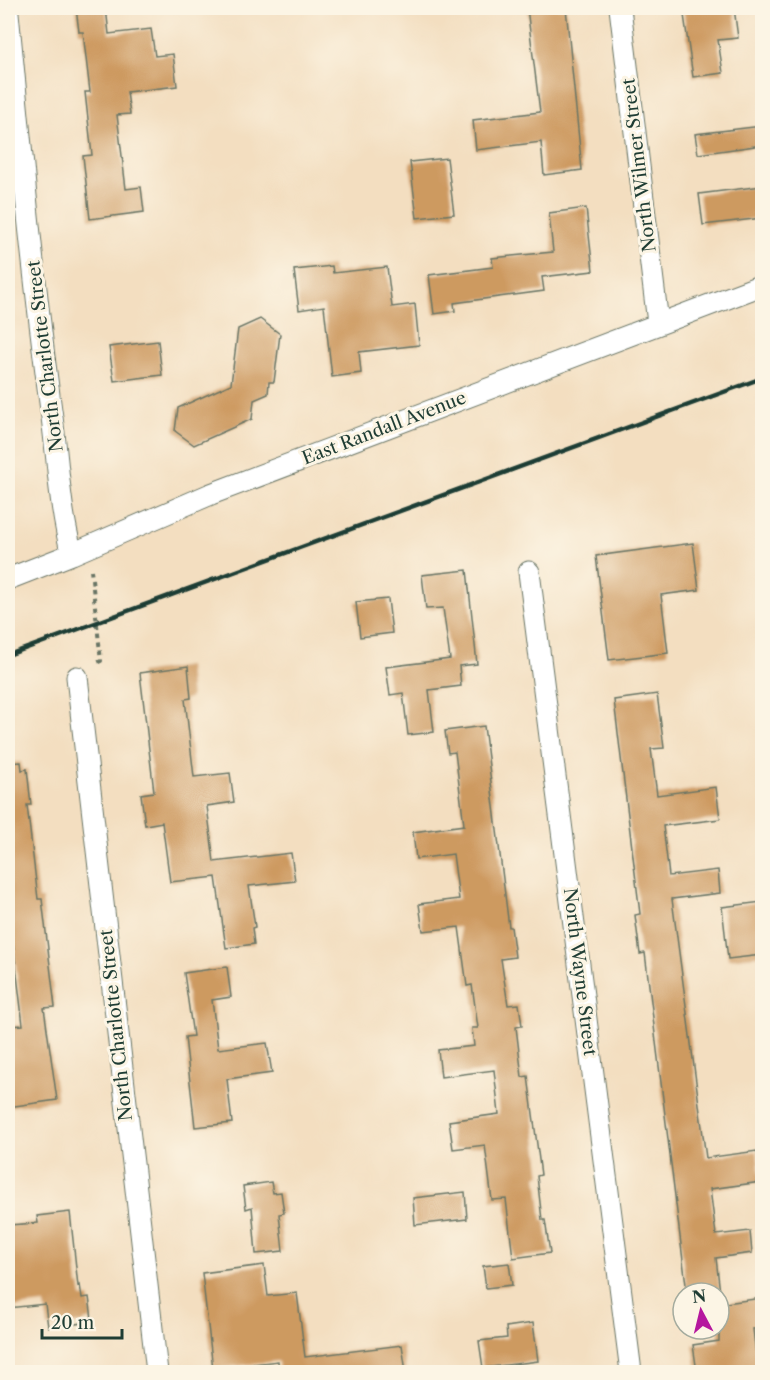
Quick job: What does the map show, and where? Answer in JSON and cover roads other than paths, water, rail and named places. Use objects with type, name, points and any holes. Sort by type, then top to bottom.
[{"type":"street","name":"North Wilmer Street","points":[[620,8],[658,323]]},
{"type":"street","name":"North Charlotte Street","points":[[8,13],[63,521],[80,550]]},
{"type":"street","name":"East Randall Avenue","points":[[8,579],[211,494],[762,285]]},
{"type":"street","name":"North Wayne Street","points":[[529,572],[631,1372]]},
{"type":"street","name":"North Charlotte Street","points":[[84,671],[157,1372]]},
{"type":"railway","points":[[8,655],[762,378]]}]
